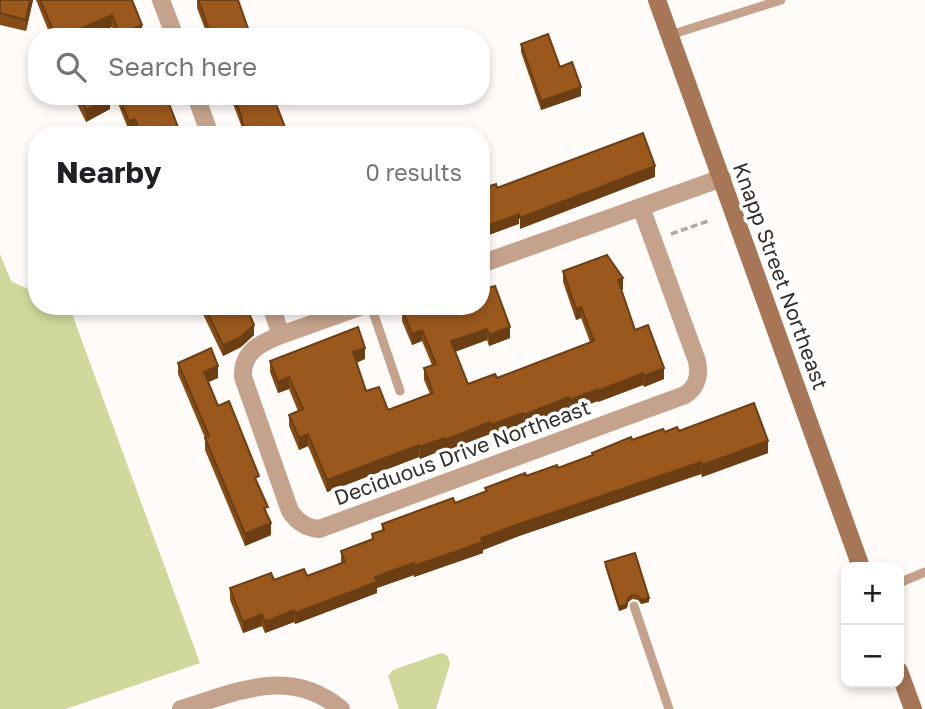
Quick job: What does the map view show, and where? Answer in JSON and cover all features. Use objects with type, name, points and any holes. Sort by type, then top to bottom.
[{"type":"main road","name":"Knapp Street Northeast","points":[[657,0],[859,562]]},
{"type":"main road","points":[[904,685],[913,709]]},
{"type":"street","points":[[161,0],[172,28]]},
{"type":"street","points":[[200,105],[207,126]]},
{"type":"street","points":[[490,261],[722,178]]},
{"type":"street","name":"Deciduous Drive Northeast","points":[[281,335],[253,349],[244,362],[243,377],[290,512],[305,526],[319,529],[685,395],[694,388],[698,361],[641,207]]},
{"type":"street","points":[[274,315],[281,335],[337,315]]},
{"type":"street","points":[[181,709],[254,687],[275,684],[295,686],[318,694],[341,709]]},
{"type":"lane","points":[[670,35],[781,0]]},
{"type":"lane","points":[[373,315],[400,390]]},
{"type":"lane","points":[[904,581],[925,572]]},
{"type":"lane","points":[[634,606],[669,709]]},
{"type":"path","points":[[663,236],[708,221]]},
{"type":"green space","points":[[0,254],[11,281],[28,289],[28,315],[72,315],[200,663],[66,709],[0,709]]},
{"type":"green space","points":[[441,653],[447,656],[450,664],[436,709],[399,709],[388,676],[393,670]]},
{"type":"building","points":[[0,0],[30,0],[26,20],[0,13]]},
{"type":"building","points":[[40,0],[132,0],[142,25],[117,28],[112,15],[82,28],[52,28]]},
{"type":"building","points":[[198,0],[238,0],[248,28],[209,28]]},
{"type":"building","points":[[548,34],[560,67],[572,62],[581,87],[541,101],[521,44]]},
{"type":"building","points":[[84,105],[96,105],[86,110]]},
{"type":"building","points":[[123,105],[169,105],[178,126],[138,126],[135,119],[129,121]]},
{"type":"building","points":[[237,105],[276,105],[285,126],[244,126]]},
{"type":"building","points":[[643,133],[655,166],[520,218],[519,214],[490,225],[490,186],[496,184],[497,188]]},
{"type":"building","points":[[607,255],[623,278],[618,280],[635,330],[648,325],[664,368],[570,400],[569,397],[524,415],[523,413],[491,425],[490,422],[445,440],[420,447],[419,445],[327,480],[308,434],[299,438],[289,415],[303,409],[289,377],[278,382],[270,361],[358,327],[365,348],[353,352],[366,391],[379,387],[388,410],[433,393],[424,368],[436,364],[422,330],[412,334],[404,315],[490,315],[490,287],[495,286],[510,327],[489,335],[487,329],[451,341],[468,384],[495,374],[497,378],[594,341],[581,307],[576,309],[563,271]]},
{"type":"building","points":[[208,315],[250,315],[254,325],[241,337],[223,345]]},
{"type":"building","points":[[211,348],[218,366],[204,372],[218,406],[229,401],[259,476],[255,478],[268,507],[264,508],[271,523],[245,534],[205,438],[209,436],[178,363]]},
{"type":"building","points":[[754,403],[768,441],[519,524],[481,538],[483,542],[375,577],[377,582],[295,613],[294,610],[265,622],[262,614],[243,622],[230,588],[271,573],[274,580],[304,569],[307,576],[345,562],[341,551],[373,539],[372,534],[384,530],[382,524],[453,498],[455,503],[525,473],[526,476],[557,465],[558,468],[631,437],[632,440],[677,427],[679,431]]},
{"type":"building","points":[[635,553],[649,598],[641,600],[632,595],[627,604],[619,607],[605,562]]}]
